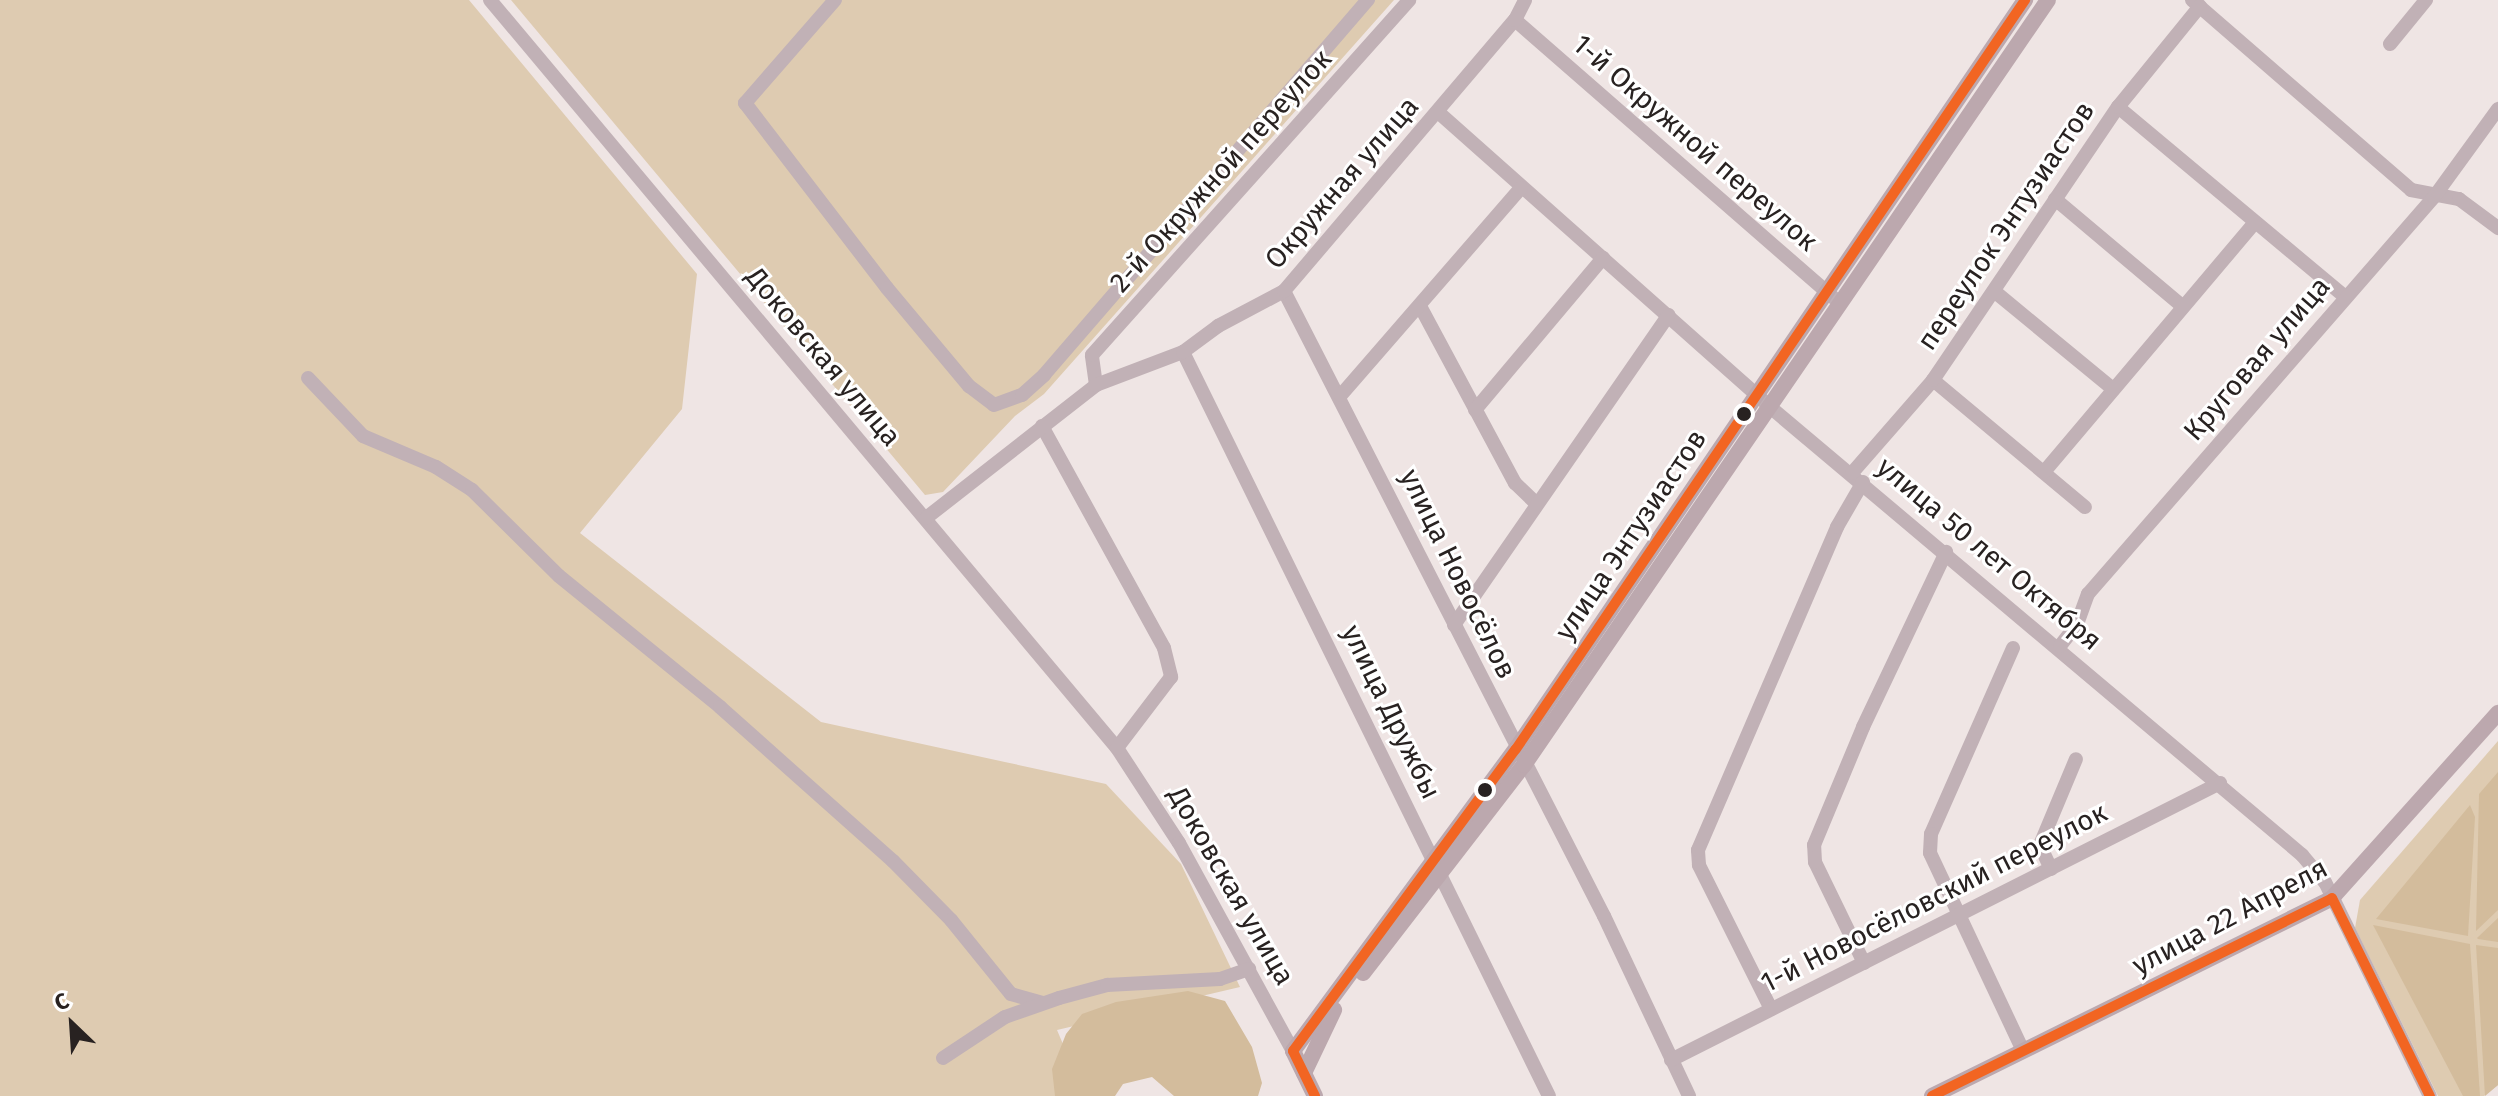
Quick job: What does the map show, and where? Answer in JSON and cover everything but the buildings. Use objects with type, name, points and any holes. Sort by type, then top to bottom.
[{"type":"main road","name":"улица Энтузиастов","points":[[1765,400],[1827,292],[2025,0]]},
{"type":"main road","name":"улица Энтузиастов","points":[[1293,1051],[1520,757],[1765,400],[1840,304],[2048,0]]},
{"type":"main road","name":"улица 22 Апреля","points":[[1932,1096],[2332,898],[2498,713]]},
{"type":"main road","name":"улица Энтузиастов","points":[[1304,1073],[1325,1023],[1438,866]]},
{"type":"main road","name":"Доковская улица","points":[[1293,1051],[1315,1096]]},
{"type":"street","name":"Доковская улица","points":[[490,0],[1117,748],[1179,843],[1293,1051]]},
{"type":"street","points":[[835,0],[745,103],[887,288],[969,386],[994,405],[1022,395],[1044,375],[1368,0]]},
{"type":"street","name":"2-й Окружной переулок","points":[[1096,385],[1092,355],[1409,0]]},
{"type":"street","name":"Окружная улица","points":[[926,518],[1096,385],[1183,352],[1218,326],[1284,291],[1515,20],[1525,0]]},
{"type":"street","points":[[2390,44],[2426,0]]},
{"type":"street","points":[[2196,3],[2327,121],[2411,190],[2434,197],[2459,199],[2498,228]]},
{"type":"street","name":"переулок Энтузиастов","points":[[1771,1009],[1699,865],[1698,850],[1857,478],[1933,380],[2118,107],[2196,3]]},
{"type":"street","name":"1-й Окружной переулок","points":[[1515,20],[1840,304]]},
{"type":"street","points":[[2118,107],[2344,296]]},
{"type":"street","name":"Круговая улица","points":[[2060,646],[2077,624],[2088,594],[2344,296],[2434,197],[2498,109]]},
{"type":"street","name":"улица 50 лет Октября","points":[[1438,112],[1765,400],[2060,646],[2302,855],[2332,898],[2430,1096]]},
{"type":"street","points":[[1341,395],[1521,188]]},
{"type":"street","points":[[2055,199],[2182,306]]},
{"type":"street","points":[[2044,472],[2255,222]]},
{"type":"street","points":[[1475,410],[1603,258]]},
{"type":"street","name":"улица Новосёлов","points":[[1284,291],[1341,395],[1689,1096]]},
{"type":"street","points":[[1994,291],[2113,389]]},
{"type":"street","points":[[1420,306],[1515,483],[1536,503]]},
{"type":"street","points":[[1454,625],[1669,315]]},
{"type":"street","name":"улица Дружбы","points":[[1183,352],[1549,1096]]},
{"type":"street","points":[[308,378],[363,436],[436,467],[472,490],[559,576],[720,707],[893,861],[951,920],[1011,994],[1042,1003]]},
{"type":"street","points":[[1933,380],[2085,507]]},
{"type":"street","points":[[1042,426],[1164,648],[1171,677],[1117,748]]},
{"type":"street","points":[[1864,963],[1815,862],[1814,845],[1946,552]]},
{"type":"street","points":[[2013,648],[1931,834],[1930,853],[1956,916],[2023,1051]]},
{"type":"street","points":[[2051,869],[2040,845],[2076,759]]},
{"type":"street","name":"1-й Новосёловский переулок","points":[[1671,1060],[2220,783]]},
{"type":"street","points":[[943,1058],[981,1029],[1042,1003],[1107,985],[1220,979],[1249,969]]},
{"type":"shaded area","points":[[0,0],[469,0],[697,274],[682,409],[580,533],[821,722],[1106,784],[1181,864],[1240,987],[1057,1030],[1085,1096],[0,1096]]},
{"type":"shaded area","points":[[511,0],[1394,0],[1044,394],[1015,416],[943,492],[925,495]]},
{"type":"shaded area","points":[[2498,741],[2498,1085],[2484,1096],[2438,1096],[2355,928],[2360,900]]},
{"type":"shaded area","points":[[2498,772],[2498,910],[2476,931],[2479,794]]},
{"type":"shaded area","points":[[2470,805],[2475,817],[2468,936],[2376,919]]},
{"type":"shaded area","points":[[2498,918],[2498,942],[2477,938]]},
{"type":"shaded area","points":[[2373,925],[2470,944],[2480,1096],[2463,1096]]},
{"type":"shaded area","points":[[2476,945],[2498,948],[2498,1085],[2485,1096]]},
{"type":"shaded area","points":[[1188,991],[1225,1001],[1252,1047],[1262,1083],[1258,1096],[1174,1096],[1152,1077],[1123,1084],[1115,1096],[1055,1096],[1052,1069],[1066,1034],[1082,1014],[1116,1002]]},
{"type":"transit line","points":[[1315,1096],[1293,1051],[1516,749],[2025,0]]},
{"type":"transit line","points":[[2332,898],[2430,1096]]},
{"type":"transit line","points":[[1932,1096],[2332,898]]}]
